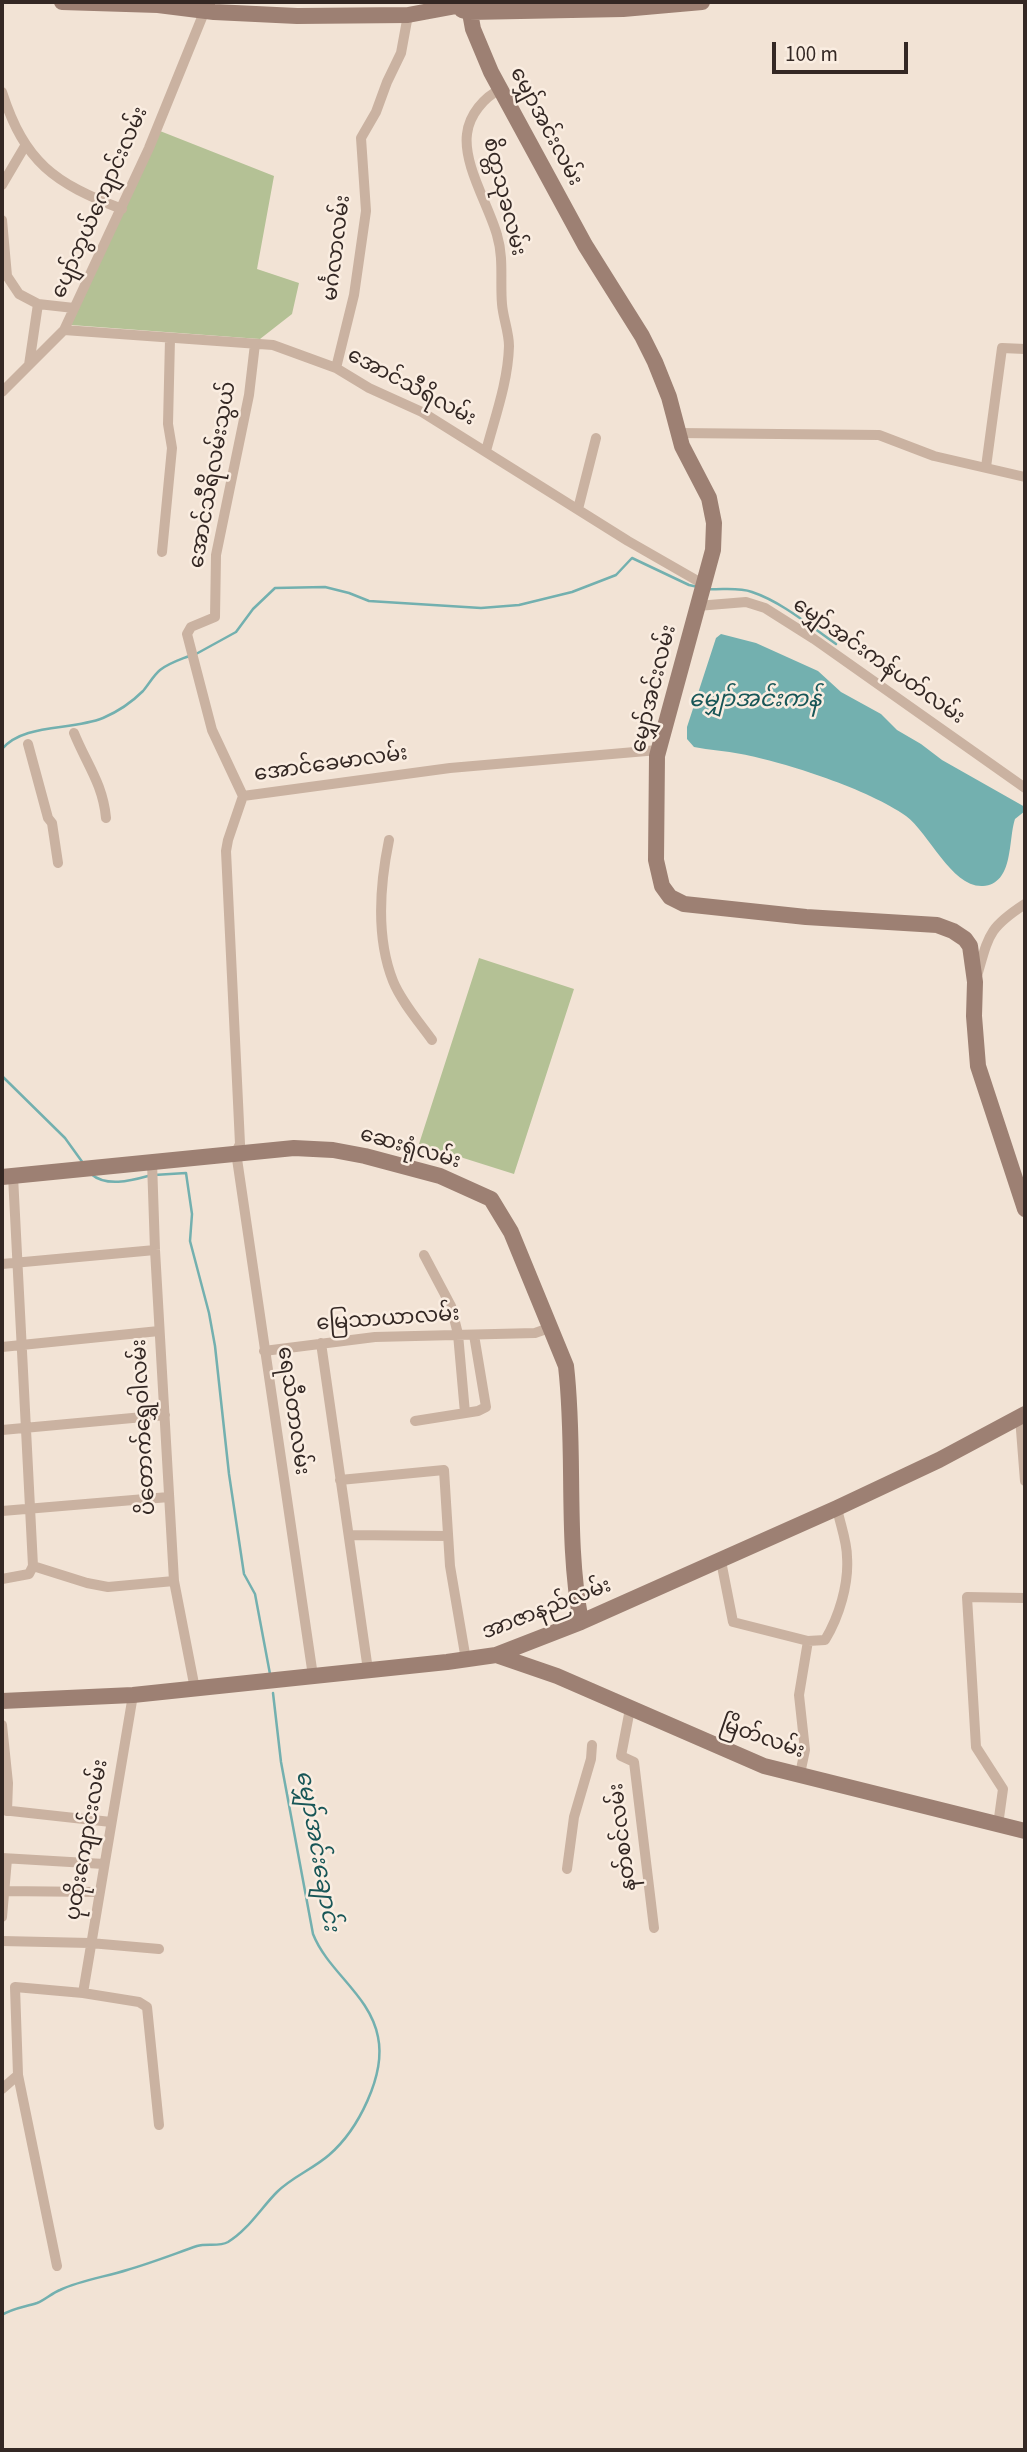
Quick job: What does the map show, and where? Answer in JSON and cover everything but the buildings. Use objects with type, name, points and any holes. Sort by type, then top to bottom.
[{"type":"main road","points":[[62,2],[212,8],[297,16],[408,15],[467,5],[623,9],[702,2]]},
{"type":"main road","name":"မျှော်အင်းလမ်း","points":[[467,5],[473,29],[501,89],[585,245],[656,362],[678,433],[712,509],[713,550],[658,750],[656,860],[662,886],[670,897],[684,904],[806,917],[937,925],[965,939],[970,946],[975,982],[974,1016],[978,1066],[1025,1209]]},
{"type":"main road","name":"ဆေးရုံလမ်း","points":[[8,1177],[294,1147],[333,1150],[440,1175],[491,1199],[511,1232],[566,1366],[569,1390],[571,1534],[574,1582],[581,1622]]},
{"type":"main road","name":"အာဇာနည်လမ်း","points":[[2,1701],[133,1695],[496,1655],[721,1562],[939,1461],[1023,1415]]},
{"type":"main road","points":[[538,1639],[535,1648],[537,1659],[545,1672]]},
{"type":"main road","name":"မြိတ်လမ်း","points":[[496,1655],[545,1672],[764,1766],[1025,1832]]},
{"type":"street","name":"ပျော်ဘွယ်ကျောင်းလမ်း","points":[[2,392],[64,330],[122,209],[212,8]]},
{"type":"street","name":"မင်္ဂလာလမ်း","points":[[335,368],[354,295],[366,211],[361,138],[376,112],[401,53],[408,15]]},
{"type":"street","name":"စိတ္တသုခလမ်း","points":[[486,450],[501,399],[509,344],[502,307],[502,256],[467,151],[467,133],[472,117],[481,105],[501,89]]},
{"type":"street","points":[[2,92],[18,135],[40,165],[89,196],[122,209]]},
{"type":"street","points":[[2,185],[25,146]]},
{"type":"street","points":[[2,220],[6,276],[19,294],[38,304],[74,308]]},
{"type":"street","points":[[29,366],[38,304]]},
{"type":"street","name":"အောင်သီရိလမ်း","points":[[64,330],[273,345],[335,368],[369,388],[422,412],[703,584]]},
{"type":"street","points":[[162,552],[172,448],[168,424],[170,339]]},
{"type":"street","name":"အောင်သီရိလမ်းသွယ်","points":[[243,796],[212,730],[187,634],[191,628],[215,617],[216,555],[249,395],[255,344]]},
{"type":"street","points":[[986,467],[1002,348],[1025,349]]},
{"type":"street","points":[[678,433],[879,435],[934,456],[1025,477]]},
{"type":"street","points":[[578,509],[596,438]]},
{"type":"street","name":"မျှော်အင်းကန်ပတ်လမ်း","points":[[697,606],[746,602],[765,608],[814,639],[1025,788]]},
{"type":"street","points":[[74,733],[100,785],[106,818]]},
{"type":"street","points":[[28,744],[48,818],[52,823],[58,863]]},
{"type":"street","name":"အောင်ခေမာလမ်း","points":[[236,1152],[240,1144],[226,851],[243,796],[450,768],[658,750]]},
{"type":"street","points":[[388,840],[382,874],[382,921],[386,957],[394,983],[432,1040]]},
{"type":"street","points":[[975,982],[990,933],[1006,916],[1025,904]]},
{"type":"street","name":"ရေသီတာလမ်း","points":[[236,1152],[313,1676]]},
{"type":"street","name":"ပိတောက်ရွှေဝါလမ်း","points":[[152,1162],[174,1581],[195,1689]]},
{"type":"street","points":[[2,1578],[29,1574],[33,1566],[18,1262],[8,1177]]},
{"type":"street","points":[[2,1264],[155,1250]]},
{"type":"street","points":[[415,1421],[466,1413],[458,1334],[451,1306],[424,1255]]},
{"type":"street","name":"မြေသာယာလမ်း","points":[[264,1351],[375,1337],[535,1333],[552,1327]]},
{"type":"street","points":[[2,1347],[159,1331]]},
{"type":"street","name":"မြေသာယာလမ်း","points":[[466,1413],[486,1407],[474,1335]]},
{"type":"street","points":[[321,1343],[368,1670]]},
{"type":"street","points":[[2,1430],[165,1415]]},
{"type":"street","points":[[1023,1415],[1025,1481]]},
{"type":"street","points":[[340,1480],[444,1470],[450,1566],[466,1660]]},
{"type":"street","points":[[2,1511],[169,1497]]},
{"type":"street","points":[[721,1562],[733,1622],[808,1641],[825,1640],[833,1628],[843,1595],[848,1556],[837,1508]]},
{"type":"street","points":[[350,1535],[448,1536]]},
{"type":"street","points":[[33,1566],[108,1587],[174,1581]]},
{"type":"street","points":[[999,1825],[1003,1788],[976,1747],[967,1597],[1025,1598]]},
{"type":"street","points":[[800,1774],[805,1750],[799,1695],[808,1641]]},
{"type":"street","name":"ပုထိုးကျောင်းလမ်း","points":[[83,1993],[133,1695]]},
{"type":"street","name":"နတ်စင်လမ်း","points":[[630,1709],[621,1756],[634,1762],[654,1928]]},
{"type":"street","points":[[2,1725],[8,1783],[4,1811],[111,1822]]},
{"type":"street","points":[[567,1869],[574,1818],[591,1759],[592,1745]]},
{"type":"street","points":[[2,1917],[4,1858],[104,1864]]},
{"type":"street","points":[[3,1891],[98,1892]]},
{"type":"street","points":[[2,1941],[90,1942],[159,1949]]},
{"type":"street","points":[[2,1986],[83,1993],[139,2002],[147,2007],[159,2125]]},
{"type":"street","points":[[15,1987],[18,2075],[57,2266]]},
{"type":"street","points":[[2,2089],[18,2075]]},
{"type":"green space","points":[[160,131],[274,176],[257,269],[299,283],[292,314],[260,339],[71,325]]},
{"type":"green space","points":[[479,958],[574,989],[514,1174],[419,1144]]},
{"type":"water","name":"မျှော်အင်းကန်","points":[[721,634],[756,643],[818,671],[841,692],[881,714],[897,730],[942,760],[1025,807],[1025,811],[1015,819],[1008,860],[1000,878],[983,886],[961,878],[906,816],[850,787],[759,758],[694,747],[687,739],[687,727],[716,638]]},
{"type":"waterway","name":"မျှော်အင်းချောင်း","points":[[196,654],[236,632],[253,609],[275,588],[325,587],[369,601],[481,608],[519,605],[572,592],[616,575],[632,558],[698,587]]},
{"type":"waterway","name":"မျှော်အင်းချောင်း","points":[[708,589],[741,590],[763,596],[796,615],[836,644]]},
{"type":"waterway","name":"မျှော်အင်းချောင်း","points":[[2,749],[11,741],[35,731],[90,722],[108,716],[139,695],[160,670],[189,656]]},
{"type":"waterway","name":"မျှော်အင်းချောင်း","points":[[2,1076],[65,1138],[83,1163]]},
{"type":"waterway","name":"မျှော်အင်းချောင်း","points":[[154,1175],[186,1173],[192,1214],[190,1241],[215,1346],[229,1474],[244,1574],[255,1594],[270,1674]]},
{"type":"waterway","name":"မျှော်အင်းချောင်း","points":[[91,1174],[111,1182],[148,1176]]},
{"type":"waterway","name":"မျှော်အင်းချောင်း","points":[[2,2315],[37,2303],[76,2284],[197,2246],[228,2242],[248,2225],[283,2187],[323,2160],[340,2144],[367,2101],[378,2068],[378,2037],[367,2009],[328,1960],[313,1934],[281,1762],[273,1693]]}]
